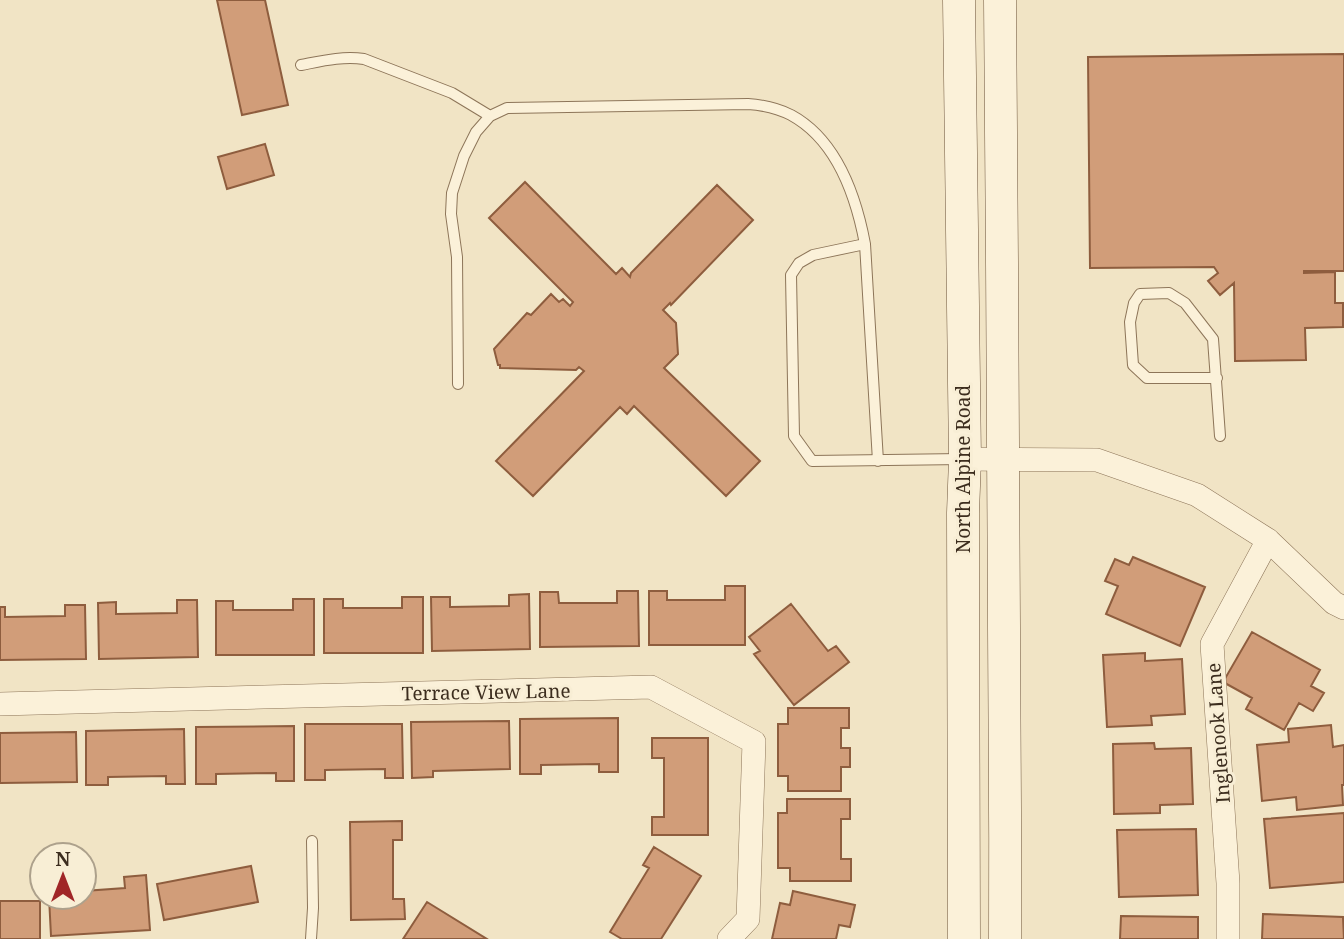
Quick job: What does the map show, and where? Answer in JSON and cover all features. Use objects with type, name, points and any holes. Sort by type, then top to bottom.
[{"type":"main road","name":"North Alpine Road","points":[[959,0],[965,459],[964,939]]},
{"type":"main road","name":"North Alpine Road","points":[[1000,0],[1006,713],[1005,939]]},
{"type":"street","points":[[965,459],[1097,460],[1197,495],[1268,540],[1334,603],[1344,608]]},
{"type":"street","name":"Inglenook Lane","points":[[1228,939],[1228,883],[1212,644],[1268,540]]},
{"type":"street","name":"Terrace View Lane","points":[[0,704],[651,687],[754,742],[748,919],[729,939]]},
{"type":"lane","points":[[301,65],[335,58],[364,59],[452,93],[490,116]]},
{"type":"lane","points":[[458,384],[457,257],[451,214],[452,193],[464,156],[476,132],[490,116],[507,108],[748,104],[768,106],[791,115],[814,132],[836,159],[860,217],[878,461]]},
{"type":"lane","points":[[864,244],[813,255],[799,263],[792,275],[794,436],[812,461],[965,459]]},
{"type":"lane","points":[[1217,378],[1147,378],[1133,365],[1130,322],[1133,303],[1140,295],[1168,293],[1185,303],[1213,339],[1217,378],[1220,436]]},
{"type":"lane","points":[[311,939],[312,841]]},
{"type":"building","points":[[217,0],[265,0],[288,105],[242,115]]},
{"type":"building","points":[[1344,54],[1344,271],[1304,271],[1335,272],[1335,303],[1343,303],[1343,327],[1305,328],[1306,360],[1235,361],[1234,283],[1220,295],[1208,281],[1218,273],[1214,267],[1090,268],[1088,57]]},
{"type":"building","points":[[265,144],[274,175],[227,189],[218,157]]},
{"type":"building","points":[[525,182],[616,274],[622,268],[630,277],[717,185],[753,220],[671,305],[670,303],[663,310],[676,323],[678,354],[664,368],[760,461],[726,496],[634,406],[627,414],[620,407],[533,496],[496,461],[584,371],[579,367],[576,370],[500,368],[498,365],[494,349],[527,313],[531,315],[551,294],[559,302],[563,299],[570,306],[573,302],[489,218]]},
{"type":"building","points":[[1133,557],[1205,587],[1180,646],[1106,614],[1118,586],[1105,581],[1115,559],[1129,565]]},
{"type":"building","points":[[725,586],[745,586],[745,645],[649,645],[649,591],[667,591],[667,600],[725,600]]},
{"type":"building","points":[[617,591],[638,591],[639,646],[540,647],[540,592],[558,592],[559,603],[617,603]]},
{"type":"building","points":[[529,594],[530,649],[432,651],[431,597],[450,597],[450,607],[509,606],[509,595]]},
{"type":"building","points":[[402,597],[423,597],[423,653],[324,653],[324,599],[343,599],[343,608],[402,608]]},
{"type":"building","points":[[293,599],[314,599],[314,655],[216,655],[216,601],[233,601],[233,610],[293,610]]},
{"type":"building","points":[[177,600],[197,600],[198,657],[99,659],[98,603],[116,602],[116,614],[177,613]]},
{"type":"building","points":[[791,604],[828,651],[836,646],[849,662],[794,705],[754,654],[760,651],[749,637]]},
{"type":"building","points":[[65,605],[85,605],[86,659],[0,660],[0,607],[5,607],[5,617],[65,616]]},
{"type":"building","points":[[1252,632],[1320,670],[1311,686],[1324,693],[1313,711],[1299,703],[1284,730],[1246,709],[1252,698],[1223,682]]},
{"type":"building","points":[[1145,653],[1145,661],[1182,659],[1185,714],[1151,716],[1152,725],[1107,727],[1103,655]]},
{"type":"building","points":[[788,708],[849,708],[849,728],[841,728],[841,748],[850,748],[850,767],[841,767],[841,791],[788,791],[788,776],[778,776],[778,724],[788,724]]},
{"type":"building","points":[[618,718],[618,772],[599,772],[599,764],[541,765],[541,774],[520,774],[520,719]]},
{"type":"building","points":[[509,721],[510,769],[433,771],[433,777],[412,778],[411,722]]},
{"type":"building","points":[[305,724],[402,724],[403,778],[385,778],[385,769],[325,770],[325,780],[305,780]]},
{"type":"building","points":[[1331,725],[1333,747],[1344,745],[1343,805],[1297,810],[1296,797],[1262,801],[1257,745],[1289,742],[1288,729]]},
{"type":"building","points":[[294,726],[294,781],[276,781],[276,773],[216,774],[216,784],[196,784],[196,727]]},
{"type":"building","points":[[184,729],[185,784],[166,784],[166,776],[108,777],[108,785],[86,785],[86,731]]},
{"type":"building","points":[[76,732],[77,782],[0,783],[0,733]]},
{"type":"building","points":[[652,738],[708,738],[708,835],[652,835],[652,817],[664,817],[664,758],[652,758]]},
{"type":"building","points":[[1154,743],[1155,749],[1191,748],[1193,804],[1160,805],[1160,813],[1114,814],[1113,744]]},
{"type":"building","points":[[787,799],[850,799],[850,819],[841,819],[841,859],[851,859],[851,881],[790,881],[790,868],[778,868],[778,813],[787,813]]},
{"type":"building","points":[[1344,813],[1344,882],[1270,888],[1264,819]]},
{"type":"building","points":[[402,821],[402,840],[393,840],[393,899],[404,899],[405,919],[351,920],[350,822]]},
{"type":"building","points":[[1196,829],[1198,895],[1119,897],[1117,830]]},
{"type":"building","points":[[654,847],[701,876],[661,939],[622,939],[610,932],[649,868],[643,865]]},
{"type":"building","points":[[251,866],[258,902],[164,920],[157,884]]},
{"type":"building","points":[[146,875],[150,930],[51,936],[50,911],[98,911],[98,890],[125,888],[124,877]]},
{"type":"building","points":[[793,891],[855,905],[850,927],[839,925],[836,939],[772,939],[780,903],[790,905]]},
{"type":"building","points":[[0,901],[28,901],[28,911],[40,911],[40,939],[0,939]]},
{"type":"building","points":[[427,902],[487,939],[403,939]]},
{"type":"building","points":[[1263,914],[1343,917],[1344,939],[1262,939]]},
{"type":"building","points":[[1121,916],[1198,917],[1198,939],[1120,939]]}]
